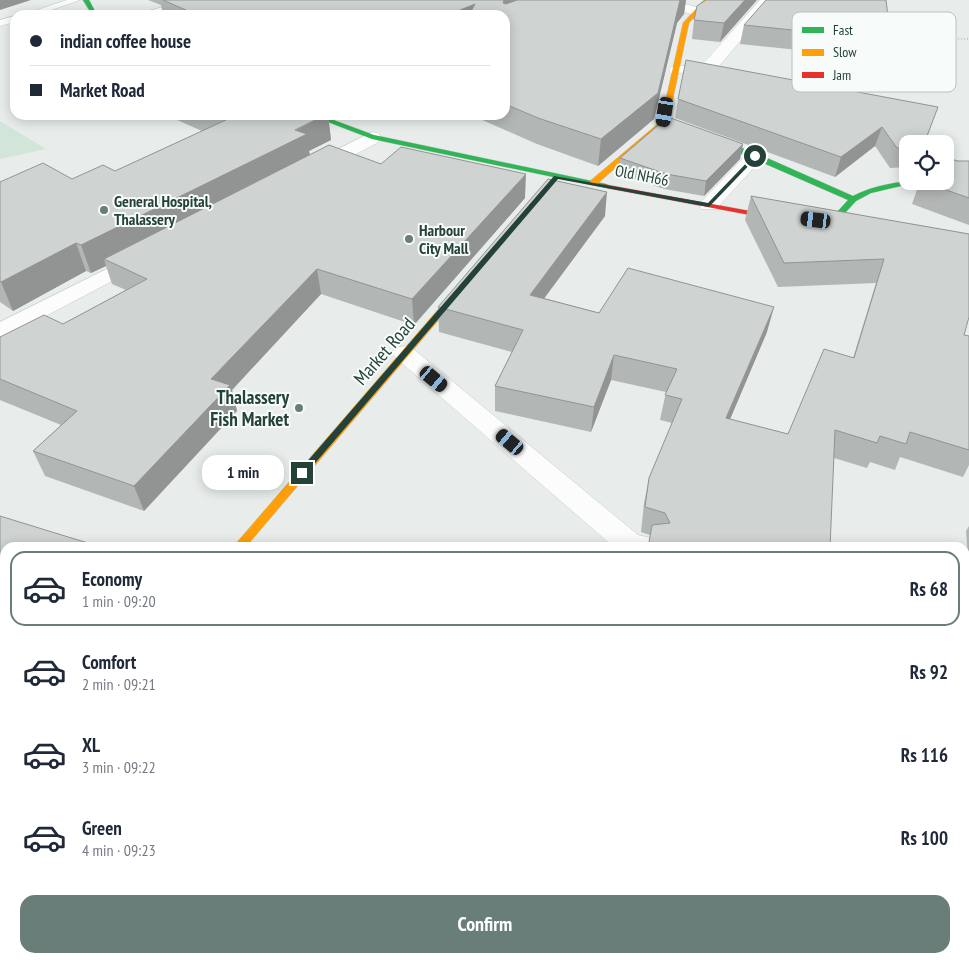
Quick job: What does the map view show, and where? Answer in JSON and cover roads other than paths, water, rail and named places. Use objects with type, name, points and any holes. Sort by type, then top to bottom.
[{"type":"street","points":[[168,10],[204,0]]},
{"type":"street","points":[[655,0],[695,11]]},
{"type":"street","points":[[593,183],[668,124],[675,70],[686,23],[707,0]]},
{"type":"street","points":[[675,70],[708,70],[768,0]]},
{"type":"street","name":"Old NH66","points":[[327,120],[372,137],[553,181],[593,183],[709,205],[800,218]]},
{"type":"street","points":[[700,136],[755,156],[853,199]]},
{"type":"street","points":[[301,176],[372,137]]},
{"type":"street","points":[[709,205],[755,156]]},
{"type":"street","points":[[832,223],[853,199],[870,191],[899,185]]},
{"type":"street","points":[[0,330],[160,248]]},
{"type":"street","name":"Market Road","points":[[243,542],[468,280]]},
{"type":"street","points":[[404,353],[628,542]]},
{"type":"lane","points":[[43,10],[76,0]]},
{"type":"place","name":"General Hospital, Thalassery","points":[[104,210]]},
{"type":"place","name":"Harbour City Mall","points":[[409,239]]},
{"type":"place","name":"Thalassery Fish Market","points":[[299,408]]}]
